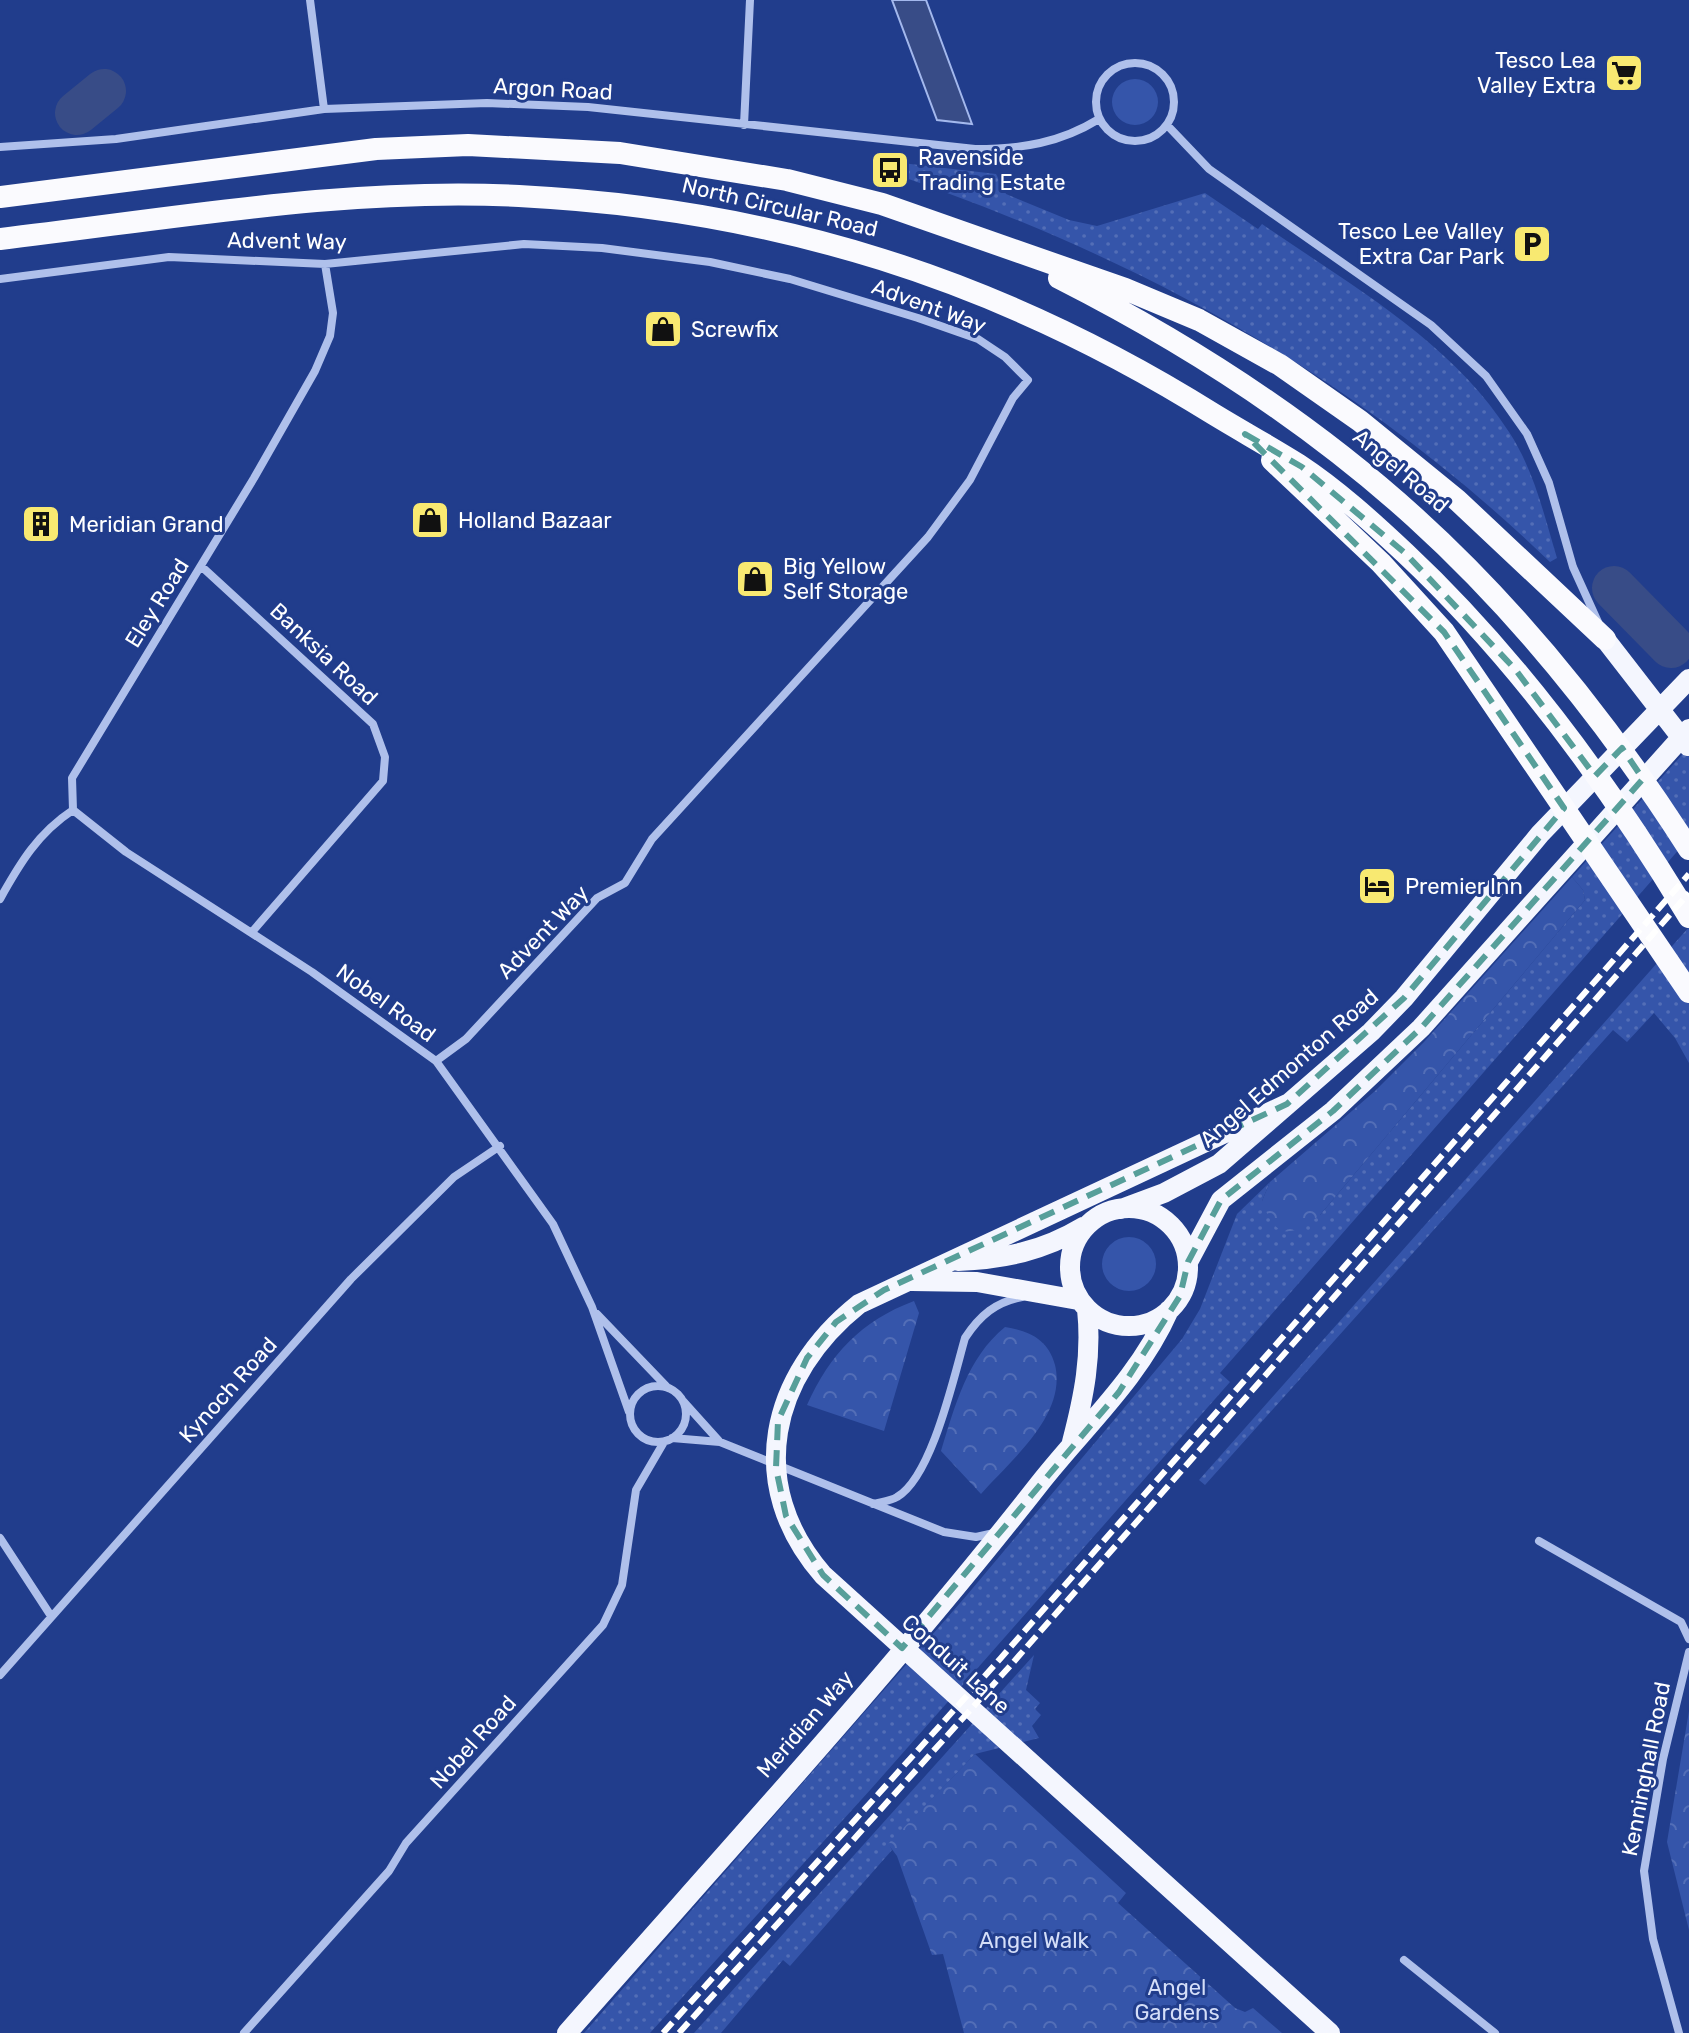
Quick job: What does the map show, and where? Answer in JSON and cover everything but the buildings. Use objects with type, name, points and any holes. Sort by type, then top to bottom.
[{"type":"highway","name":"North Circular Road","points":[[0,197],[376,149],[468,145],[620,153],[787,180],[882,204],[985,241]]},
{"type":"highway","name":"North Circular Road","points":[[0,239],[396,196],[491,195],[665,208],[744,221],[836,243],[930,272],[1007,303],[1140,368],[1245,434]]},
{"type":"highway","points":[[985,241],[1162,304],[1199,320],[1280,365],[1360,421],[1457,500],[1585,609],[1605,639]]},
{"type":"highway","name":"Angel Road","points":[[985,241],[1138,318],[1253,388],[1386,489],[1447,543],[1539,643],[1620,745],[1689,849]]},
{"type":"highway","points":[[1245,434],[1302,467],[1405,553],[1515,669],[1642,841],[1689,917]]},
{"type":"highway","points":[[1245,434],[1328,510],[1444,632],[1689,992]]},
{"type":"main road","points":[[1605,639],[1689,747]]},
{"type":"main road","name":"Angel Edmonton Road","points":[[1121,1209],[1164,1193],[1219,1164],[1342,1059],[1404,998],[1540,834],[1689,679]]},
{"type":"main road","points":[[1188,1262],[1182,1242],[1171,1226],[1156,1215],[1121,1209],[1089,1223],[1076,1240],[1070,1261],[1071,1283],[1082,1304],[1110,1323],[1137,1326],[1154,1321],[1169,1310],[1180,1296],[1188,1262],[1221,1200],[1333,1111],[1421,1028],[1689,729]]},
{"type":"main road","points":[[946,1262],[1037,1223],[1287,1104]]},
{"type":"main road","name":"Conduit Lane","points":[[1089,1223],[1042,1249],[1007,1257],[946,1262],[859,1304],[836,1322],[796,1376],[778,1421],[776,1468],[786,1516],[810,1561],[838,1591],[1330,2033]]},
{"type":"main road","name":"Conduit Lane","points":[[908,1281],[977,1282],[1051,1294],[1082,1304]]},
{"type":"main road","name":"Meridian Way","points":[[1072,1442],[1087,1387],[1090,1336],[1082,1304]]},
{"type":"main road","name":"Meridian Way","points":[[567,2033],[1002,1531],[1072,1442],[1119,1392],[1155,1341],[1169,1310]]},
{"type":"street","points":[[310,0],[324,109]]},
{"type":"street","points":[[744,125],[750,0]]},
{"type":"street","points":[[1136,63],[1159,71],[1168,80],[1175,103],[1167,125],[1149,139],[1126,140],[1106,128],[1099,119],[1096,97],[1105,76],[1124,64],[1136,63]]},
{"type":"street","name":"Argon Road","points":[[0,147],[116,139],[324,109],[411,104],[560,105],[1001,149],[1069,137],[1099,119]]},
{"type":"street","points":[[1167,125],[1209,169],[1431,325],[1486,376],[1527,434],[1549,483],[1585,609]]},
{"type":"street","name":"Advent Way","points":[[0,279],[169,257],[325,264],[524,244],[613,249],[710,262],[790,279],[963,333],[1005,357],[1028,380],[1013,398],[970,480],[928,537],[652,839],[625,883],[597,898],[466,1039],[436,1061]]},
{"type":"street","name":"Eley Road","points":[[73,810],[72,778],[315,371],[330,336],[333,313],[325,264]]},
{"type":"street","name":"Banksia Road","points":[[201,566],[373,724],[385,757],[383,781],[252,932]]},
{"type":"street","points":[[0,899],[21,860],[47,826],[73,810]]},
{"type":"street","name":"Nobel Road","points":[[73,810],[126,852],[252,932],[436,1061],[500,1146],[553,1224],[592,1307],[634,1430],[644,1439],[720,1442],[944,1532],[976,1537],[1002,1531]]},
{"type":"street","name":"Kynoch Road","points":[[0,1675],[351,1279],[454,1177],[500,1146]]},
{"type":"street","points":[[873,1504],[898,1497],[914,1480],[931,1449],[965,1338],[973,1326],[989,1309],[1006,1301],[1051,1294]]},
{"type":"street","name":"Nobel Road","points":[[592,1307],[720,1442]]},
{"type":"street","points":[[629,1412],[640,1392],[659,1386],[668,1388]]},
{"type":"street","name":"Nobel Road","points":[[244,2033],[389,1871],[406,1843],[603,1625],[622,1585],[636,1490],[668,1440],[684,1424],[684,1405],[679,1396]]},
{"type":"street","points":[[0,1538],[51,1616]]},
{"type":"street","points":[[1539,1541],[1681,1622],[1689,1639]]},
{"type":"street","name":"Kenninghall Road","points":[[1679,2033],[1653,1939],[1644,1871],[1663,1759],[1689,1652]]},
{"type":"street","points":[[1404,1960],[1495,2033]]},
{"type":"highlighted area","points":[[1245,434],[1302,467],[1405,553],[1515,669],[1595,776],[1622,748],[1643,779],[1421,1028],[1333,1111],[1221,1200],[1188,1262],[1180,1296],[1119,1392],[902,1648],[823,1575],[786,1516],[776,1468],[778,1421],[807,1358],[836,1322],[884,1290],[1287,1104],[1404,998],[1564,808],[1444,632]]},
{"type":"green space","points":[[1135,79],[1151,86],[1158,102],[1151,118],[1135,125],[1119,118],[1112,102],[1119,86]]},
{"type":"green space","points":[[876,160],[996,174],[1006,194],[1069,220],[1097,226],[1205,193],[1258,229],[1262,224],[1396,316],[1458,369],[1485,399],[1509,432],[1525,462],[1538,493],[1557,558],[1550,562],[1476,495],[1398,433],[1319,377],[1236,326],[1150,280],[1062,239],[876,168]]},
{"type":"green space","points":[[1689,747],[1689,838],[1220,1373],[1230,1382],[871,1789],[650,2033],[584,2033],[967,1595],[1182,1339],[1200,1309],[1237,1214],[1270,1182],[1262,1201],[1320,1215],[1585,900],[1583,890],[1572,877]]},
{"type":"green space","points":[[1572,877],[1583,890],[1585,900],[1320,1215],[1293,1231],[1279,1229],[1267,1214],[1262,1201],[1270,1182],[1375,1091],[1424,1042]]},
{"type":"green space","points":[[1689,927],[1689,1063],[1675,1038],[1654,1013],[1627,1042],[1613,1030],[1205,1485],[1199,1480]]},
{"type":"green space","points":[[1129,1237],[1148,1245],[1156,1264],[1148,1283],[1129,1291],[1110,1283],[1102,1264],[1110,1245]]},
{"type":"green space","points":[[914,1301],[919,1313],[884,1431],[807,1405],[826,1370],[849,1341],[878,1319]]},
{"type":"green space","points":[[1005,1327],[1030,1334],[1048,1349],[1055,1365],[1056,1384],[1053,1401],[1034,1436],[981,1494],[941,1451],[957,1400],[972,1368],[992,1339]]},
{"type":"green space","points":[[1034,1655],[1026,1690],[1040,1703],[1035,1709],[1041,1715],[1032,1726],[1039,1738],[975,1754],[889,1844],[892,1850],[790,1966],[783,1960],[721,2033],[694,2033]]},
{"type":"green space","points":[[1689,1711],[1689,1930],[1667,1842]]},
{"type":"green space","name":"Angel Walk","points":[[975,1754],[1126,1893],[1118,1903],[1235,2008],[1245,2012],[1253,2008],[1282,2033],[964,2033],[943,1954],[932,1955],[897,1856],[888,1844]]},
{"type":"shaded area","points":[[892,0],[926,0],[972,124],[937,120]]},
{"type":"waterway","points":[[77,113],[104,91]]},
{"type":"waterway","points":[[1614,588],[1671,646]]},
{"type":"railway","points":[[663,2033],[1000,1659],[1689,874]]},
{"type":"railway","points":[[679,2033],[1010,1666],[1689,893]]},
{"type":"place","name":"Tesco Lea Valley Extra","points":[[1624,73]]},
{"type":"place","name":"Ravenside Trading Estate","points":[[890,170]]},
{"type":"place","name":"Tesco Lee Valley Extra Car Park","points":[[1532,244]]},
{"type":"place","name":"Screwfix","points":[[663,329]]},
{"type":"place","name":"Holland Bazaar","points":[[430,520]]},
{"type":"place","name":"Meridian Grand","points":[[41,524]]},
{"type":"place","name":"Big Yellow Self Storage","points":[[755,579]]},
{"type":"place","name":"Premier Inn","points":[[1377,886]]},
{"type":"park label","name":"Angel Gardens","points":[[1177,2000]]}]
